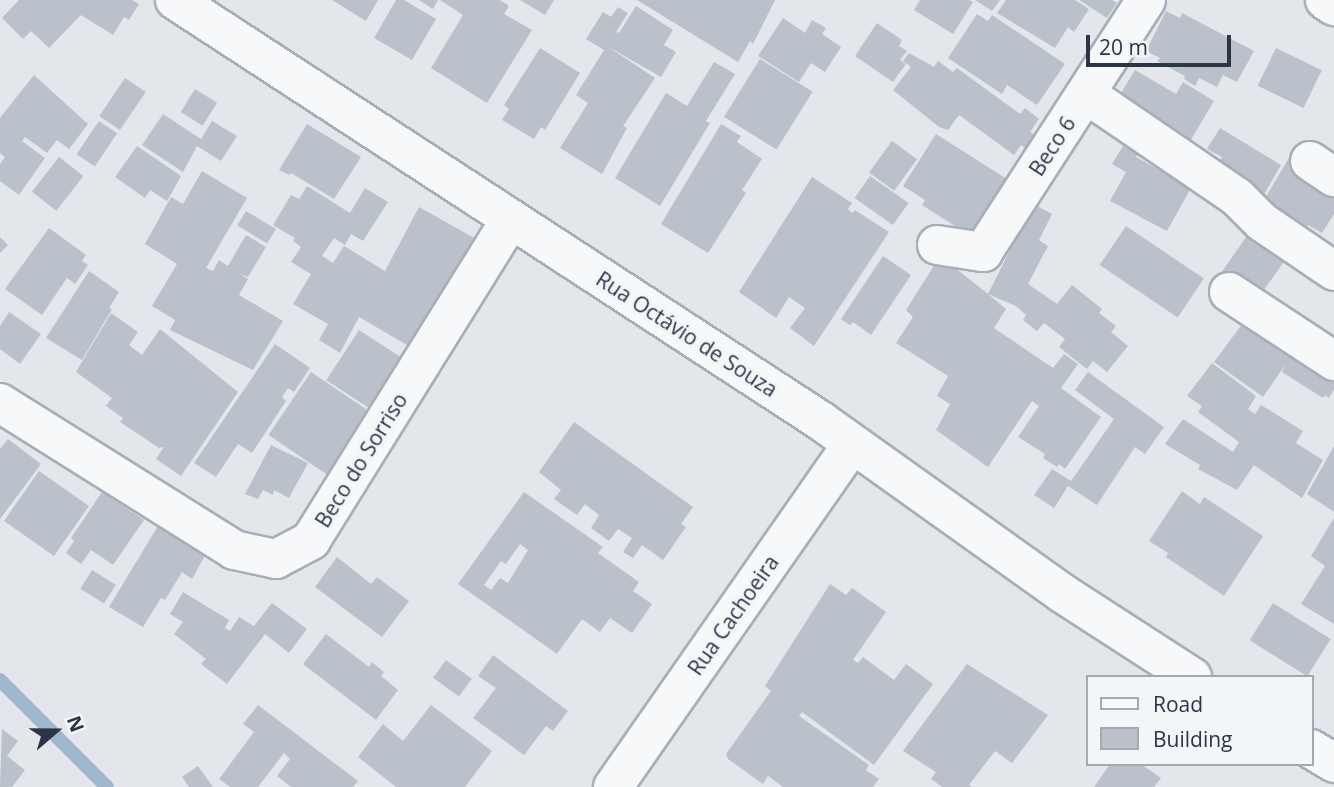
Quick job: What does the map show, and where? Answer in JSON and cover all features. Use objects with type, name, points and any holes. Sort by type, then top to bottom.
[{"type":"street","name":"Rua Octávio de Souza","points":[[175,0],[852,444],[1062,593],[1189,675]]},
{"type":"street","name":"Beco 6","points":[[937,245],[984,252],[1146,0]]},
{"type":"street","points":[[1325,0],[1334,6]]},
{"type":"street","points":[[1086,94],[1237,197],[1262,222],[1334,271]]},
{"type":"street","name":"Beco do Sorriso","points":[[0,403],[234,550],[276,558],[311,540],[511,219]]},
{"type":"street","points":[[1229,292],[1334,361]]},
{"type":"street","name":"Rua Cachoeira","points":[[613,787],[852,444]]},
{"type":"street","points":[[1313,750],[1334,763]]},
{"type":"building","points":[[19,0],[132,0],[139,4],[129,20],[124,17],[113,35],[81,15],[49,48],[31,31],[23,39],[2,18]]},
{"type":"building","points":[[332,0],[378,0],[366,21]]},
{"type":"building","points":[[396,0],[404,0],[436,19],[412,60],[374,38]]},
{"type":"building","points":[[419,0],[438,0],[433,9]]},
{"type":"building","points":[[440,0],[500,0],[509,6],[504,14],[532,30],[487,103],[431,68],[463,15]]},
{"type":"building","points":[[520,0],[554,0],[545,15]]},
{"type":"building","points":[[637,0],[775,0],[753,44],[750,41],[738,62]]},
{"type":"building","points":[[920,0],[973,2],[953,34],[914,10]]},
{"type":"building","points":[[975,0],[1000,0],[992,11]]},
{"type":"building","points":[[1006,0],[1075,0],[1089,9],[1074,32],[1068,27],[1055,48],[997,13]]},
{"type":"building","points":[[1079,0],[1112,0],[1117,3],[1107,18]]},
{"type":"building","points":[[636,6],[673,30],[664,45],[676,52],[661,77],[607,46],[655,78],[623,126],[627,128],[602,174],[560,148],[588,103],[576,95],[604,50],[586,39],[603,12],[611,17],[618,7],[628,13],[616,32],[619,33]]},
{"type":"building","points":[[1166,11],[1180,18],[1182,13],[1254,51],[1237,82],[1223,75],[1217,87],[1199,78],[1195,86],[1184,79],[1185,76],[1157,61],[1160,58],[1146,51]]},
{"type":"building","points":[[977,14],[988,21],[992,15],[1065,64],[1037,105],[1007,85],[1002,94],[948,58]]},
{"type":"building","points":[[783,18],[805,33],[812,20],[826,28],[822,34],[841,47],[825,72],[811,63],[799,82],[758,56]]},
{"type":"building","points":[[877,23],[902,40],[899,46],[907,51],[900,60],[906,64],[893,82],[855,56]]},
{"type":"building","points":[[540,48],[580,73],[545,130],[541,127],[534,139],[502,120],[509,109],[504,105]]},
{"type":"building","points":[[1276,48],[1322,70],[1303,108],[1258,86]]},
{"type":"building","points":[[909,53],[934,67],[938,61],[953,72],[957,68],[1020,114],[1025,108],[1039,119],[1030,132],[1038,137],[1028,150],[1021,145],[1014,155],[959,115],[948,130],[939,127],[893,90],[911,67],[903,61]]},
{"type":"building","points":[[760,59],[813,92],[777,150],[724,117]]},
{"type":"building","points":[[714,62],[735,74],[706,121],[710,123],[660,206],[615,178],[666,93],[687,106]]},
{"type":"building","points":[[1135,70],[1176,94],[1183,82],[1214,101],[1186,148],[1113,106]]},
{"type":"building","points":[[34,75],[88,124],[69,149],[57,140],[47,153],[25,137],[22,141],[45,158],[19,195],[0,181],[0,164],[5,157],[0,153],[0,118]]},
{"type":"building","points":[[125,78],[146,92],[120,130],[99,116]]},
{"type":"building","points":[[195,89],[217,103],[203,126],[181,112]]},
{"type":"building","points":[[163,114],[201,139],[212,121],[237,136],[221,161],[197,146],[183,172],[142,145]]},
{"type":"building","points":[[99,121],[117,133],[95,166],[77,154]]},
{"type":"building","points":[[307,124],[361,157],[334,199],[291,173],[290,175],[279,170]]},
{"type":"building","points":[[721,124],[741,136],[737,142],[762,159],[742,190],[746,193],[708,253],[661,224]]},
{"type":"building","points":[[1220,128],[1281,165],[1262,198],[1213,174],[1222,157],[1207,149]]},
{"type":"building","points":[[936,134],[1013,183],[976,233],[969,229],[966,233],[922,205],[925,200],[903,186]]},
{"type":"building","points":[[892,141],[917,159],[894,191],[869,173]]},
{"type":"building","points":[[137,146],[181,176],[167,201],[150,190],[145,198],[115,177]]},
{"type":"building","points":[[1123,146],[1138,154],[1136,157],[1191,188],[1167,231],[1110,201],[1126,172],[1112,164]]},
{"type":"building","points":[[1290,156],[1334,182],[1334,214],[1322,233],[1308,225],[1300,238],[1257,212]]},
{"type":"building","points":[[59,157],[83,176],[56,211],[32,192]]},
{"type":"building","points":[[202,171],[247,198],[206,268],[213,271],[219,260],[228,266],[246,235],[266,247],[248,277],[240,274],[248,279],[239,295],[283,321],[253,370],[170,330],[175,320],[152,306],[177,264],[145,244],[171,197],[183,204]]},
{"type":"building","points":[[870,176],[909,203],[893,225],[855,198]]},
{"type":"building","points":[[812,177],[852,203],[848,209],[852,213],[855,210],[889,232],[814,346],[790,328],[805,308],[789,297],[776,318],[739,292]]},
{"type":"building","points":[[307,186],[350,213],[365,188],[388,202],[363,241],[351,234],[345,245],[334,238],[322,256],[333,263],[344,246],[385,271],[419,207],[485,244],[412,348],[359,317],[340,353],[319,340],[328,324],[293,304],[311,274],[291,262],[301,247],[293,241],[295,238],[273,225],[291,195],[299,199]]},
{"type":"building","points":[[1033,204],[1052,214],[1039,240],[1048,246],[1028,284],[1057,304],[1072,285],[1102,309],[1099,313],[1116,326],[1111,332],[1128,346],[1107,372],[1093,361],[1087,369],[1059,347],[1065,339],[1044,323],[1037,331],[1023,320],[1026,315],[1016,306],[988,294]]},
{"type":"building","points":[[246,211],[276,229],[267,244],[237,226]]},
{"type":"building","points":[[1256,223],[1293,249],[1257,300],[1220,274]]},
{"type":"building","points":[[1126,226],[1204,279],[1178,318],[1100,265]]},
{"type":"building","points":[[49,228],[86,255],[82,261],[88,265],[75,284],[67,278],[42,315],[5,289]]},
{"type":"building","points":[[0,237],[8,245],[0,253]]},
{"type":"building","points":[[883,256],[911,275],[871,335],[853,322],[850,325],[841,319]]},
{"type":"building","points":[[940,256],[1006,309],[994,328],[1053,368],[1064,354],[1078,364],[1061,388],[1101,417],[1065,469],[1043,458],[1045,454],[1018,437],[1039,406],[1032,401],[988,467],[936,430],[950,404],[937,396],[948,376],[896,343],[913,317],[906,310]]},
{"type":"building","points":[[89,271],[119,292],[82,360],[46,338]]},
{"type":"building","points":[[9,312],[41,334],[20,364],[0,349],[0,326]]},
{"type":"building","points":[[111,313],[138,332],[129,345],[142,355],[160,329],[238,392],[181,476],[156,459],[164,447],[159,448],[120,422],[123,418],[106,406],[112,398],[76,372]]},
{"type":"building","points":[[1243,323],[1334,372],[1334,389],[1329,398],[1325,395],[1323,398],[1282,372],[1285,365],[1263,397],[1214,362]]},
{"type":"building","points":[[359,330],[405,360],[372,410],[326,380]]},
{"type":"building","points":[[275,344],[310,368],[294,392],[288,388],[282,397],[286,401],[252,453],[238,444],[216,477],[194,463]]},
{"type":"building","points":[[1212,363],[1256,396],[1248,409],[1255,414],[1261,405],[1303,431],[1296,443],[1323,460],[1302,498],[1254,465],[1237,490],[1198,469],[1200,465],[1165,444],[1183,419],[1233,452],[1239,442],[1198,412],[1202,406],[1187,396]]},
{"type":"building","points":[[311,372],[370,412],[327,475],[269,435]]},
{"type":"building","points":[[1088,372],[1164,427],[1145,454],[1135,447],[1097,505],[1068,486],[1054,508],[1034,495],[1052,469],[1071,481],[1114,419],[1075,390]]},
{"type":"building","points":[[574,422],[693,507],[681,524],[686,527],[663,560],[642,545],[633,558],[623,552],[632,538],[618,529],[609,541],[591,528],[599,515],[585,504],[577,515],[554,499],[561,490],[539,472]]},
{"type":"building","points":[[8,439],[41,464],[0,519],[0,449]]},
{"type":"building","points":[[271,445],[308,463],[289,498],[274,490],[273,495],[263,490],[258,499],[245,494]]},
{"type":"building","points":[[1334,446],[1334,512],[1307,494]]},
{"type":"building","points":[[39,471],[89,506],[54,556],[4,521]]},
{"type":"building","points":[[1182,491],[1200,504],[1204,497],[1263,536],[1224,596],[1166,557],[1168,553],[1149,541]]},
{"type":"building","points":[[102,492],[144,520],[113,565],[91,550],[81,564],[66,553],[74,541],[71,538]]},
{"type":"building","points":[[524,492],[603,547],[598,553],[639,582],[633,591],[652,604],[632,633],[610,618],[600,632],[582,619],[557,654],[458,584]],"holes":[[[520,544],[528,550],[508,583],[500,578],[491,590],[484,585],[501,561],[506,564]]]},
{"type":"building","points":[[164,516],[208,550],[192,579],[182,572],[165,600],[161,598],[143,627],[109,607]]},
{"type":"building","points":[[1334,518],[1334,624],[1301,604],[1325,566],[1311,556]]},
{"type":"building","points":[[337,557],[371,584],[377,577],[409,601],[382,637],[315,587]]},
{"type":"building","points":[[92,570],[116,585],[104,603],[80,589]]},
{"type":"building","points":[[830,584],[846,595],[852,588],[886,612],[853,660],[858,663],[863,657],[894,680],[906,664],[933,684],[874,765],[802,712],[799,716],[869,765],[866,770],[879,779],[873,787],[783,787],[768,776],[763,784],[728,759],[726,754],[771,691],[765,686]]},
{"type":"building","points":[[183,592],[229,620],[225,628],[230,631],[239,617],[254,626],[272,603],[307,629],[289,653],[265,634],[227,684],[201,664],[206,659],[174,634],[183,622],[170,614]]},
{"type":"building","points":[[1273,603],[1331,639],[1308,675],[1250,640]]},
{"type":"building","points":[[326,634],[369,667],[372,662],[384,672],[381,676],[398,690],[376,720],[303,664]]},
{"type":"building","points":[[493,655],[568,711],[553,731],[546,726],[524,755],[473,718],[496,688],[478,676]]},
{"type":"building","points":[[446,660],[472,679],[459,697],[433,678]]},
{"type":"building","points":[[967,664],[1048,715],[1012,763],[995,751],[969,785],[972,787],[942,787],[931,779],[936,772],[903,751]]},
{"type":"building","points":[[258,705],[358,781],[353,787],[291,787],[277,776],[290,759],[284,753],[258,787],[230,787],[219,779],[254,732],[243,724]]},
{"type":"building","points":[[431,705],[492,751],[465,787],[396,787],[358,757],[383,724],[403,741]]},
{"type":"building","points":[[2,729],[18,741],[7,756],[25,770],[12,787],[0,787]]},
{"type":"building","points":[[198,766],[213,787],[189,787],[182,777]]},
{"type":"building","points":[[1109,766],[1144,766],[1161,778],[1154,787],[1094,787]]},
{"type":"waterway","points":[[0,680],[107,787]]}]
